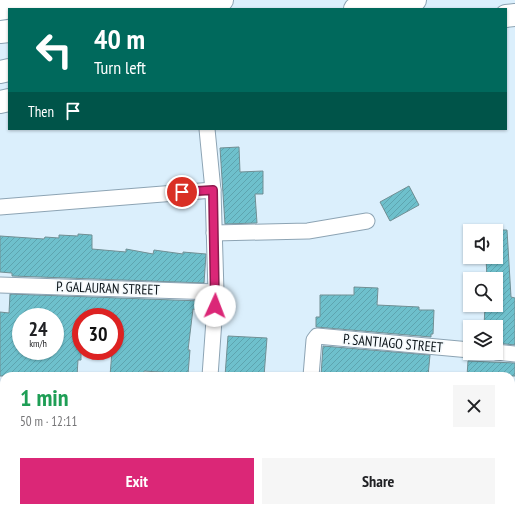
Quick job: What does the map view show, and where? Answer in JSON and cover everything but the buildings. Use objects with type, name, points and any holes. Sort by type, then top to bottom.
[{"type":"highway","points":[[44,0],[105,7],[191,5]]},
{"type":"highway","points":[[0,9],[57,0]]},
{"type":"highway","points":[[169,8],[222,0]]},
{"type":"highway","points":[[362,8],[415,0]]},
{"type":"street","points":[[208,130],[213,190],[216,292],[210,372]]},
{"type":"street","points":[[0,207],[213,190]]},
{"type":"street","points":[[214,233],[308,231],[367,221]]},
{"type":"street","name":"P. GALAURAN STREET","points":[[0,285],[216,292]]},
{"type":"street","name":"P. SANTIAGO STREET","points":[[311,372],[314,340],[317,336],[463,349]]},
{"type":"street","points":[[503,353],[515,354]]},
{"type":"route","points":[[182,192],[213,190],[216,292],[215,306]]}]
